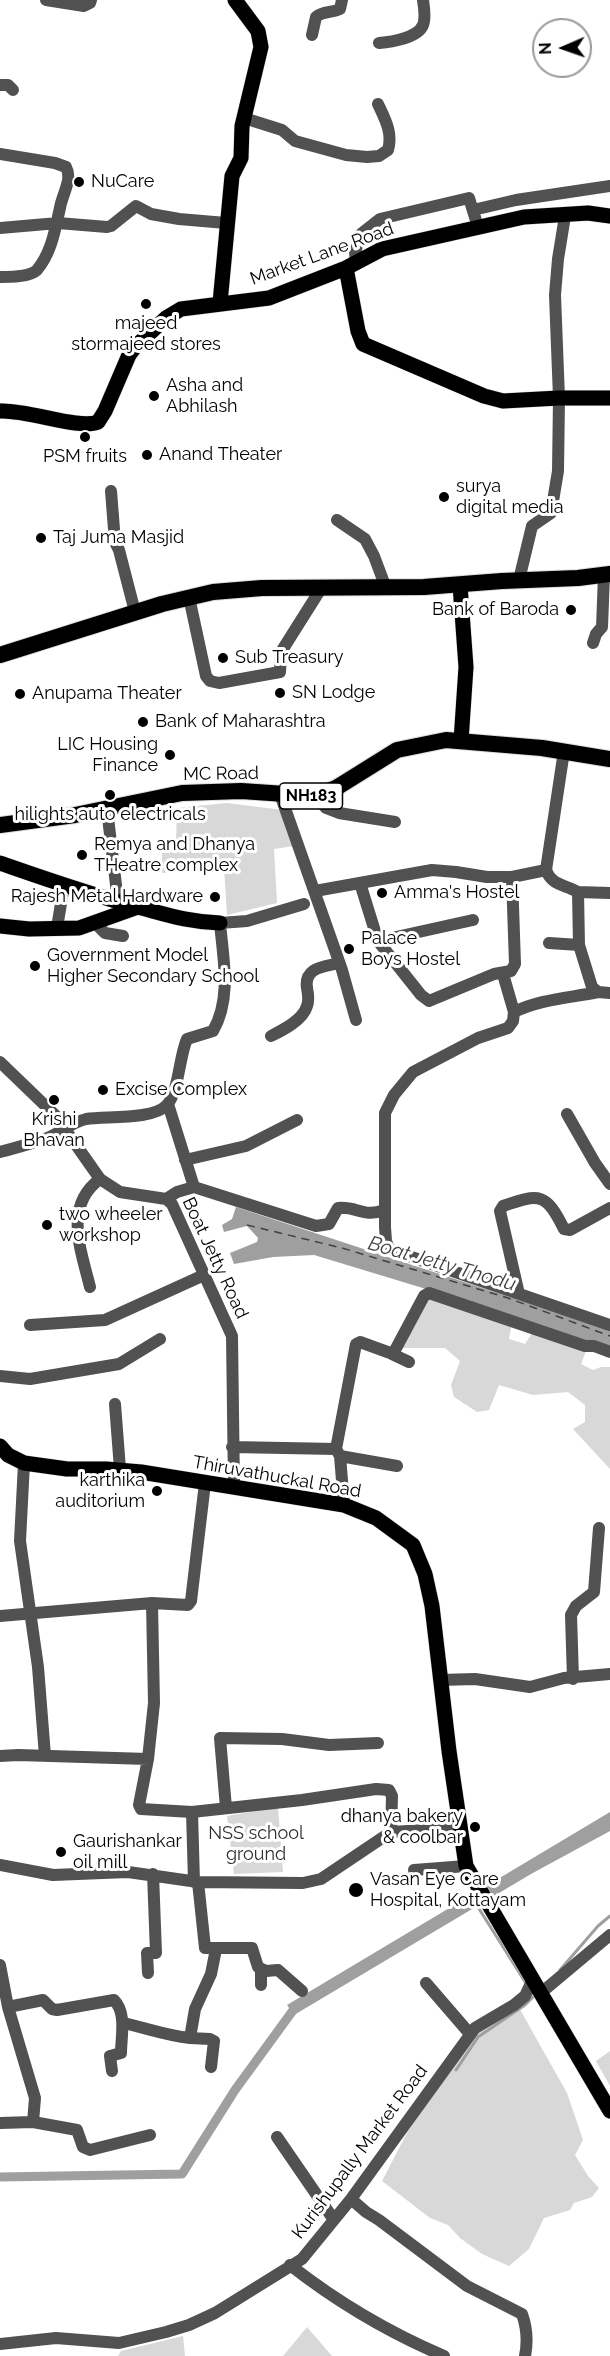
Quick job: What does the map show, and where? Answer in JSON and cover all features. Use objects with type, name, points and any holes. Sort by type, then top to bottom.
[{"type":"highway","points":[[0,654],[189,597],[262,588],[386,588],[607,574]]},
{"type":"highway","name":"MC Road","points":[[0,825],[75,815],[182,793],[241,791],[315,796],[336,788],[397,750],[435,741],[461,741],[564,751],[610,759]]},
{"type":"main road","points":[[220,303],[232,176],[241,158],[244,118],[261,47],[258,31],[235,0]]},
{"type":"main road","name":"Market Lane Road","points":[[0,411],[21,411],[84,424],[98,422],[129,355],[166,318],[181,309],[269,298],[351,265],[382,249],[478,227],[524,218],[588,213],[610,216]]},
{"type":"main road","points":[[351,265],[358,331],[363,344],[484,396],[502,401],[610,398]]},
{"type":"main road","points":[[459,585],[466,667],[461,741]]},
{"type":"main road","points":[[0,864],[118,902],[192,922],[220,923]]},
{"type":"main road","points":[[0,926],[29,929],[79,928],[138,907]]},
{"type":"main road","name":"Thiruvathuckal Road","points":[[0,1446],[8,1455],[24,1463],[67,1469],[120,1470],[344,1505],[389,1525],[410,1542],[417,1551],[432,1606],[466,1866],[539,1988]]},
{"type":"main road","points":[[539,1988],[610,2111]]},
{"type":"street","points":[[46,0],[84,6],[91,0]]},
{"type":"street","points":[[312,35],[316,16],[321,13],[333,13],[340,9],[342,0]]},
{"type":"street","points":[[379,44],[418,31],[423,25],[423,0]]},
{"type":"street","points":[[0,85],[8,85],[13,90]]},
{"type":"street","points":[[244,118],[282,130],[295,141],[346,155],[379,156],[388,150],[391,141],[390,132],[378,104]]},
{"type":"street","points":[[0,154],[55,163],[66,167],[69,179],[53,239],[37,270],[31,274],[0,277]]},
{"type":"street","points":[[473,210],[516,200],[610,186]]},
{"type":"street","points":[[351,265],[361,234],[380,219],[469,198],[478,227]]},
{"type":"street","points":[[0,228],[58,224],[111,226],[136,206],[151,214],[179,219],[226,222]]},
{"type":"street","points":[[519,580],[532,526],[551,513],[558,471],[559,398],[555,295],[565,216]]},
{"type":"street","points":[[0,411],[0,420]]},
{"type":"street","points":[[111,491],[115,542],[135,612]]},
{"type":"street","points":[[337,520],[364,539],[374,556],[386,588]]},
{"type":"street","points":[[593,643],[602,627],[607,574]]},
{"type":"street","points":[[189,597],[206,676],[210,681],[219,683],[280,672],[281,652],[322,587]]},
{"type":"street","points":[[564,751],[546,870],[549,878],[555,884],[578,892],[610,893]]},
{"type":"street","points":[[280,794],[315,891],[356,1020]]},
{"type":"street","points":[[315,796],[326,808],[339,813],[394,822]]},
{"type":"street","points":[[107,809],[118,902]]},
{"type":"street","points":[[315,891],[432,870],[487,877],[512,877],[546,870]]},
{"type":"street","points":[[360,883],[378,941],[421,995],[429,1001],[494,974],[511,971],[515,964],[512,877]]},
{"type":"street","points":[[57,928],[64,885]]},
{"type":"street","points":[[578,892],[579,945],[592,987],[604,992]]},
{"type":"street","points":[[0,1152],[46,1139],[83,1120],[158,1112],[168,1104],[176,1084],[182,1050],[187,1039],[213,1031],[224,1002],[225,977],[220,923],[247,921],[304,904]]},
{"type":"street","points":[[378,941],[473,920]]},
{"type":"street","points":[[95,923],[105,933],[123,936]]},
{"type":"street","points":[[549,943],[579,945]]},
{"type":"street","points":[[271,1036],[286,1028],[306,1010],[309,1004],[306,981],[309,972],[339,963]]},
{"type":"street","points":[[503,974],[514,1012],[513,1021],[508,1028],[478,1038],[413,1072],[394,1095],[385,1113],[386,1241],[389,1249],[610,1325]]},
{"type":"street","points":[[514,1012],[548,1000],[604,992]]},
{"type":"street","name":"Boat Jetty Road","points":[[0,1062],[55,1115],[100,1179],[120,1192],[166,1199],[172,1204],[232,1336],[234,1487]]},
{"type":"street","points":[[168,1104],[194,1187]]},
{"type":"street","points":[[567,1114],[610,1184]]},
{"type":"street","points":[[185,1160],[246,1146],[297,1120]]},
{"type":"street","points":[[90,1287],[77,1230],[77,1216],[89,1188],[100,1179]]},
{"type":"street","points":[[166,1199],[177,1192],[194,1187],[316,1226],[329,1224],[338,1208],[366,1214],[375,1214],[384,1210]]},
{"type":"street","points":[[519,1294],[502,1225],[500,1211],[503,1206],[536,1197],[546,1200],[564,1229],[570,1230],[610,1208]]},
{"type":"street","points":[[30,1325],[105,1320],[204,1275]]},
{"type":"street","points":[[392,1354],[424,1296],[429,1293],[585,1346],[594,1346],[610,1352]]},
{"type":"street","points":[[0,1376],[30,1379],[119,1364],[160,1339]]},
{"type":"street","points":[[344,1505],[338,1453],[356,1344],[360,1342],[409,1362]]},
{"type":"street","points":[[115,1404],[120,1470]]},
{"type":"street","points":[[232,1447],[338,1453],[397,1466]]},
{"type":"street","points":[[24,1463],[20,1541],[38,1667],[45,1756]]},
{"type":"street","points":[[0,1616],[152,1603],[188,1605],[191,1601],[205,1484]]},
{"type":"street","points":[[573,1678],[571,1615],[576,1606],[594,1592],[598,1528]]},
{"type":"street","points":[[152,1603],[154,1703],[148,1758],[139,1805],[141,1809],[192,1812],[388,1790],[392,1796],[391,1832]]},
{"type":"street","points":[[440,1680],[475,1679],[530,1687],[564,1678],[610,1674]]},
{"type":"street","points":[[226,1809],[220,1738],[282,1739],[329,1745],[378,1743]]},
{"type":"street","points":[[0,1756],[148,1758]]},
{"type":"street","points":[[192,1812],[196,1882],[206,1948],[252,1948],[256,1965],[261,1969],[278,1970],[302,1991]]},
{"type":"street","points":[[0,1865],[53,1875],[128,1872],[196,1882],[303,1883],[321,1879],[391,1832],[460,1828]]},
{"type":"street","points":[[414,1870],[466,1866]]},
{"type":"street","points":[[148,1973],[147,1953],[156,1953],[153,1874]]},
{"type":"street","points":[[539,1988],[610,1935]]},
{"type":"street","points":[[190,2037],[195,2009],[212,1974],[216,1949]]},
{"type":"street","points":[[0,1965],[8,2007],[35,2098],[33,2122]]},
{"type":"street","points":[[261,1969],[261,1985]]},
{"type":"street","points":[[426,1983],[470,2034]]},
{"type":"street","name":"Kurishupally Market Road","points":[[0,2344],[56,2338],[119,2343],[166,2332],[209,2316],[302,2259],[351,2199],[470,2034],[485,2020],[514,2005],[539,1988]]},
{"type":"street","points":[[8,2007],[43,2000],[52,2009],[57,2010],[114,2001],[117,2003],[123,2023],[121,2053],[110,2056],[112,2071]]},
{"type":"street","points":[[123,2023],[143,2027],[160,2034],[210,2039],[214,2041],[212,2067]]},
{"type":"street","points":[[0,2123],[33,2122],[77,2130],[83,2147],[90,2150],[150,2135]]},
{"type":"street","points":[[277,2137],[334,2220]]},
{"type":"street","points":[[351,2199],[467,2286],[522,2314],[526,2327],[525,2356]]},
{"type":"street","points":[[291,2265],[326,2291],[385,2326],[444,2356]]},
{"type":"green space","points":[[227,803],[283,810],[294,846],[274,849],[277,903],[227,915],[224,868],[162,873],[162,844],[176,842],[177,808]]},
{"type":"green space","points":[[429,1296],[512,1322],[509,1339],[525,1344],[534,1330],[587,1349],[581,1364],[593,1370],[610,1367],[610,1469],[573,1429],[585,1422],[585,1405],[568,1392],[533,1395],[499,1385],[489,1410],[477,1412],[454,1397],[451,1385],[460,1361],[445,1348],[402,1348]]},
{"type":"green space","name":"NSS school ground","points":[[278,1807],[283,1872],[234,1874],[227,1816]]},
{"type":"green space","points":[[518,2006],[567,2093],[583,2140],[575,2155],[588,2176],[599,2188],[592,2197],[574,2203],[570,2210],[544,2218],[529,2249],[509,2266],[482,2254],[460,2238],[448,2225],[430,2218],[382,2181],[408,2131],[446,2075],[487,2022]]},
{"type":"green space","points":[[610,2051],[610,2086],[596,2061]]},
{"type":"green space","points":[[307,2327],[332,2356],[283,2356]]},
{"type":"green space","points":[[183,2336],[185,2356],[118,2356],[121,2351]]},
{"type":"shaded area","points":[[236,1207],[610,1330],[610,1350],[469,1302],[314,1255],[273,1257],[234,1264],[230,1253],[257,1242],[258,1238],[247,1226],[224,1232],[222,1225],[232,1219]]},
{"type":"shaded area","points":[[610,1812],[610,1831],[531,1874],[294,2015],[287,2005]]},
{"type":"waterway","points":[[476,1904],[527,1985]]},
{"type":"waterway","points":[[560,1970],[598,1926],[610,1916]]},
{"type":"waterway","points":[[456,2070],[478,2037],[525,2005],[536,1994]]},
{"type":"waterway","points":[[0,2177],[182,2174],[235,2090],[294,2009],[299,2006]]},
{"type":"ferry route","points":[[247,1225],[342,1248],[508,1298],[610,1336]]},
{"type":"place","name":"NuCare","points":[[79,182]]},
{"type":"place","name":"majeed stormajeed stores","points":[[146,304]]},
{"type":"place","name":"Asha and Abhilash","points":[[154,396]]},
{"type":"place","name":"PSM fruits","points":[[85,437]]},
{"type":"place","name":"Anand Theater","points":[[147,455]]},
{"type":"place","name":"surya digital media","points":[[444,497]]},
{"type":"place","name":"Taj Juma Masjid","points":[[41,538]]},
{"type":"place","name":"Bank of Baroda","points":[[571,610]]},
{"type":"place","name":"Sub Treasury","points":[[223,658]]},
{"type":"place","name":"SN Lodge","points":[[280,693]]},
{"type":"place","name":"Anupama Theater","points":[[20,694]]},
{"type":"place","name":"Bank of Maharashtra","points":[[143,722]]},
{"type":"place","name":"LIC Housing Finance","points":[[170,755]]},
{"type":"place","name":"hilights auto electricals","points":[[110,795]]},
{"type":"place","name":"Remya and Dhanya THeatre complex","points":[[82,855]]},
{"type":"place","name":"Amma's Hostel","points":[[382,893]]},
{"type":"place","name":"Rajesh Metal Hardware","points":[[215,897]]},
{"type":"place","name":"Palace Boys Hostel","points":[[349,949]]},
{"type":"place","name":"Government Model Higher Secondary School","points":[[35,966]]},
{"type":"place","name":"Excise Complex","points":[[103,1090]]},
{"type":"place","name":"Krishi Bhavan","points":[[54,1100]]},
{"type":"place","name":"two wheeler workshop","points":[[47,1225]]},
{"type":"place","name":"karthika auditorium","points":[[157,1491]]},
{"type":"place","name":"dhanya bakery & coolbar","points":[[475,1827]]},
{"type":"place","name":"Gaurishankar oil mill","points":[[61,1852]]},
{"type":"place","name":"Vasan Eye Care Hospital, Kottayam","points":[[356,1890]]},
{"type":"water label","name":"Boat Jetty Thodu","points":[[442,1264]]}]
